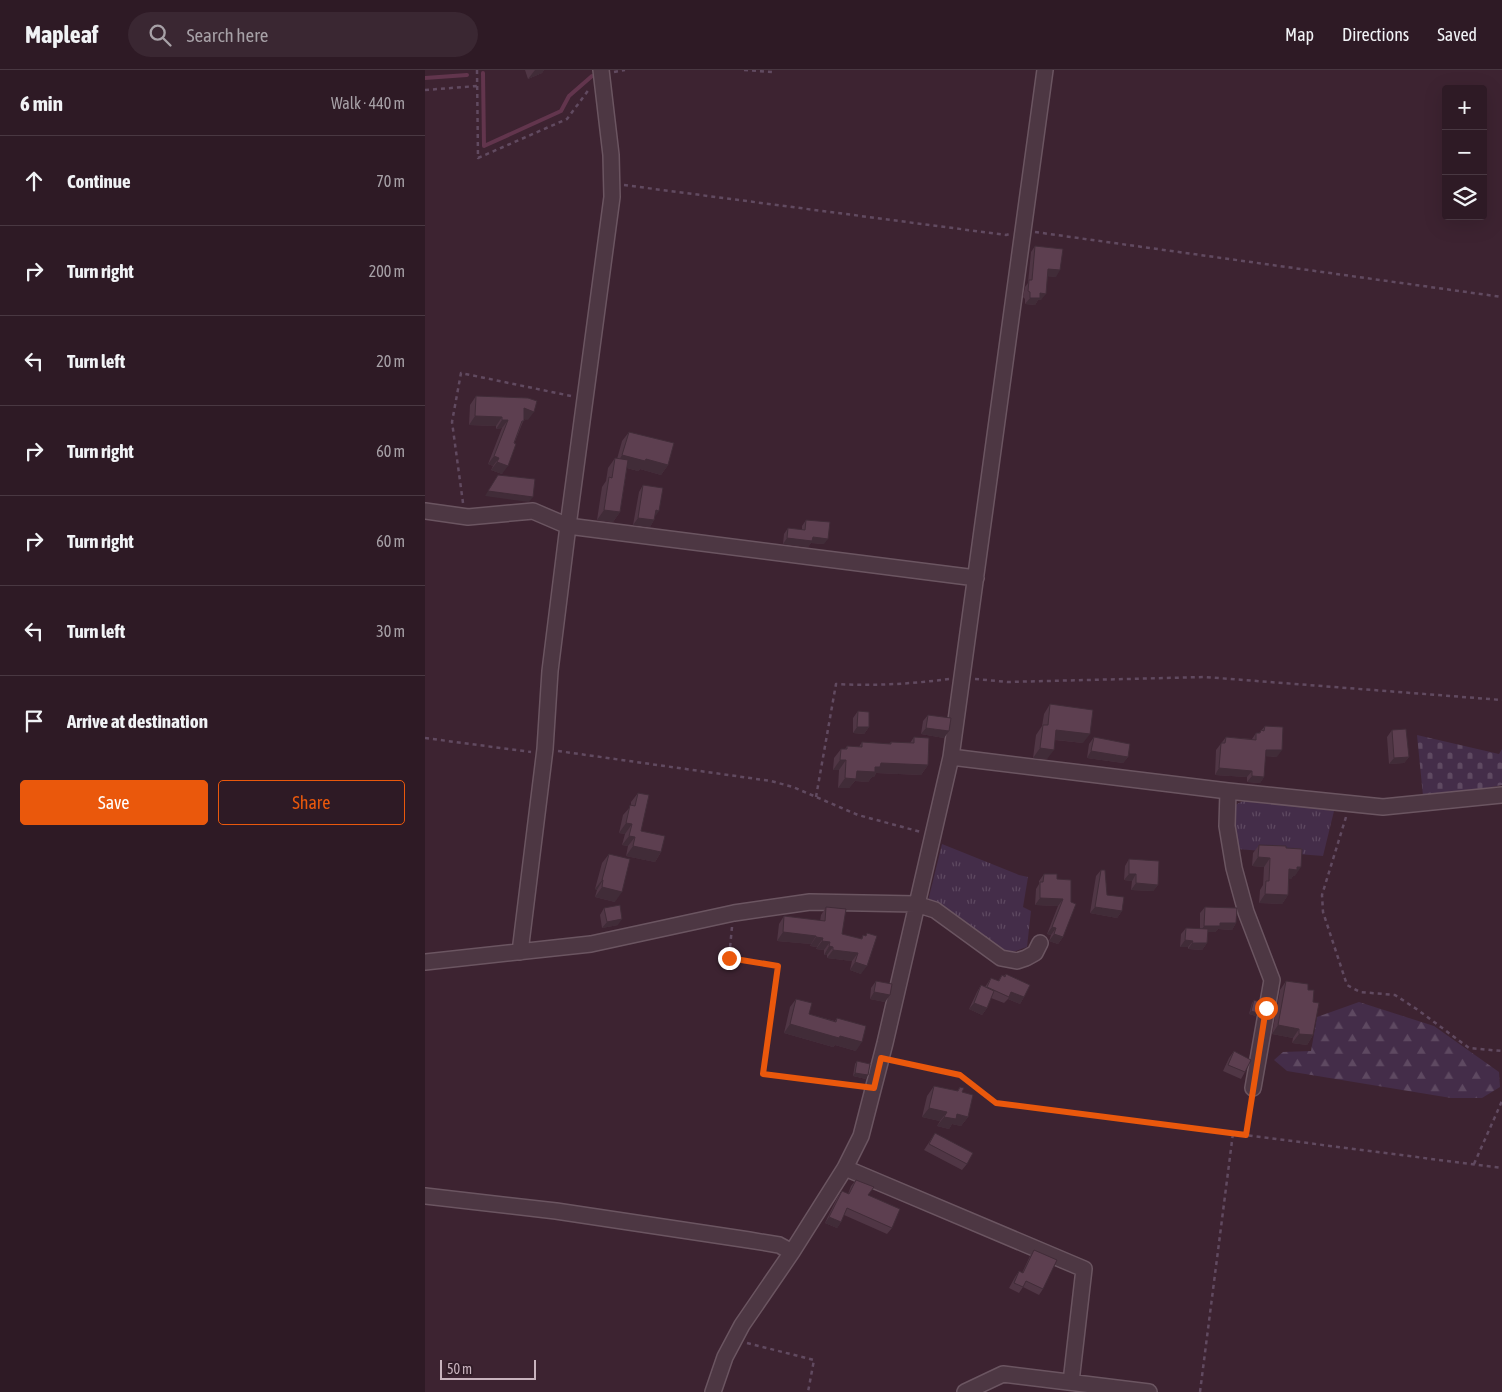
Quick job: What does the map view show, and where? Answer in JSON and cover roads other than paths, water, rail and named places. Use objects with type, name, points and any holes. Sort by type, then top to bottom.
[{"type":"street","points":[[713,1392],[725,1357],[741,1324],[792,1252],[845,1168],[861,1136],[874,1088],[951,757],[1045,70]]},
{"type":"street","points":[[520,952],[545,752],[550,671],[613,197],[611,155],[601,73]]},
{"type":"street","points":[[425,511],[464,516],[533,512],[568,526],[976,578]]},
{"type":"street","points":[[951,757],[1228,791],[1383,807],[1502,795]]},
{"type":"street","points":[[1228,791],[1227,826],[1234,868],[1246,912],[1272,980],[1253,1088]]},
{"type":"street","points":[[425,962],[591,944],[734,913],[810,902],[917,904],[935,910],[1001,958],[1017,961],[1035,954],[1040,943]]},
{"type":"street","points":[[845,1168],[1084,1269],[1071,1382]]},
{"type":"street","points":[[425,1196],[556,1211],[739,1238],[779,1245],[792,1252]]},
{"type":"street","points":[[965,1392],[1003,1374],[1149,1392]]},
{"type":"waterway","points":[[483,73],[484,146],[561,111],[569,96],[592,76]]},
{"type":"waterway","points":[[425,78],[467,75]]}]
